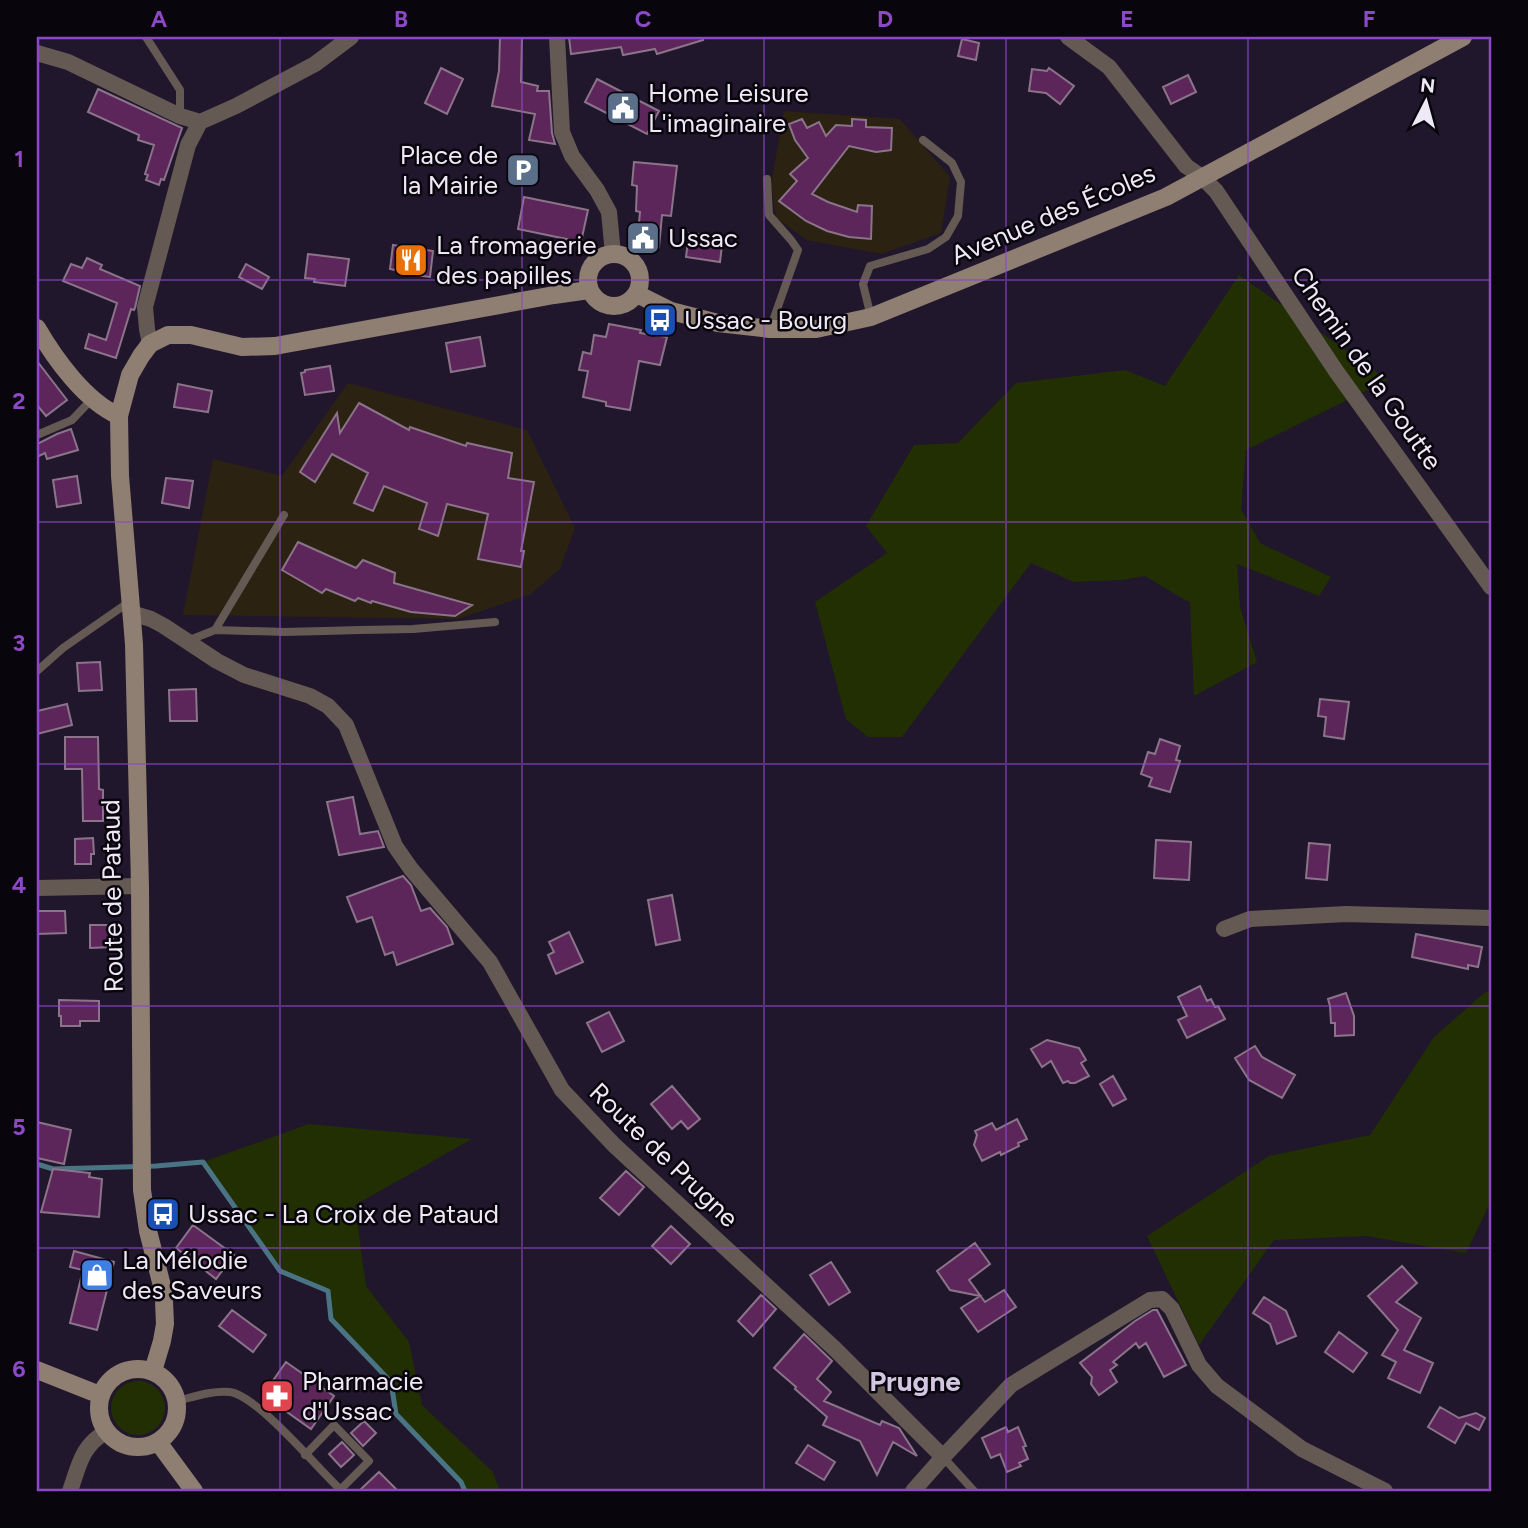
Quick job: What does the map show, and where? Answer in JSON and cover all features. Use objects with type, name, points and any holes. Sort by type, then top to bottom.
[{"type":"street","points":[[351,37],[315,64],[200,122],[188,145],[145,307],[150,344],[168,335],[191,335],[242,346],[275,346],[589,290]]},
{"type":"street","points":[[557,37],[562,132],[572,156],[597,190],[609,212],[613,254]]},
{"type":"street","name":"Chemin de la Goutte","points":[[1068,37],[1109,66],[1186,166],[1216,191],[1336,371],[1491,587]]},
{"type":"street","name":"Avenue des Écoles","points":[[637,294],[671,311],[718,323],[771,329],[816,329],[871,317],[1166,197],[1463,37]]},
{"type":"street","points":[[37,53],[68,62],[180,116],[200,122]]},
{"type":"street","points":[[613,254],[629,258],[639,271],[641,279],[637,294],[631,301],[624,305],[608,306],[600,303],[589,290],[587,282],[588,273],[597,259],[613,254]]},
{"type":"street","points":[[37,328],[49,349],[75,381],[93,399],[119,416]]},
{"type":"street","name":"Route de Pataud","points":[[150,344],[130,375],[119,416],[120,476],[134,644],[142,1167],[146,1221],[162,1286],[165,1324],[153,1371]]},
{"type":"street","name":"Route de Prugne","points":[[130,608],[244,676],[310,696],[328,706],[346,725],[395,846],[411,869],[490,962],[562,1090],[614,1145],[835,1349],[943,1457]]},
{"type":"street","points":[[37,888],[139,886]]},
{"type":"street","points":[[1224,929],[1250,919],[1346,914],[1491,918]]},
{"type":"street","points":[[913,1491],[1011,1385],[1150,1300],[1162,1299],[1172,1309],[1199,1365],[1217,1386],[1302,1449],[1385,1491]]},
{"type":"street","points":[[128,1369],[153,1371],[166,1380],[175,1394],[176,1417],[170,1431],[158,1441],[149,1446],[130,1447],[106,1432],[100,1420],[100,1395],[106,1383],[116,1374],[128,1369]]},
{"type":"street","points":[[37,1370],[100,1395]]},
{"type":"street","points":[[69,1491],[86,1448],[95,1438],[106,1432]]},
{"type":"street","points":[[158,1441],[194,1491]]},
{"type":"lane","points":[[146,37],[180,90],[180,116]]},
{"type":"lane","points":[[871,317],[863,285],[870,266],[928,249],[946,237],[958,216],[961,182],[952,163],[923,140]]},
{"type":"lane","points":[[767,179],[769,215],[797,250],[771,329]]},
{"type":"lane","points":[[37,435],[72,420],[93,399]]},
{"type":"lane","points":[[215,630],[284,515]]},
{"type":"lane","points":[[37,671],[63,648],[130,608]]},
{"type":"lane","points":[[187,641],[215,630],[362,631],[495,622]]},
{"type":"lane","points":[[177,1401],[216,1392],[242,1395],[260,1409],[305,1455],[341,1491],[369,1461],[334,1425],[305,1455]]},
{"type":"lane","points":[[943,1457],[974,1491]]},
{"type":"shaded area","points":[[784,111],[900,119],[950,177],[941,233],[881,254],[807,240],[776,218],[771,184]]},
{"type":"shaded area","points":[[348,383],[527,430],[575,528],[560,569],[531,594],[458,619],[183,615],[213,459],[282,476]]},
{"type":"green space","points":[[1239,275],[1388,380],[1246,450],[1241,509],[1260,543],[1331,577],[1319,596],[1237,564],[1240,607],[1257,662],[1194,696],[1190,603],[1145,576],[1074,582],[1031,563],[902,737],[868,737],[846,719],[815,602],[887,553],[866,526],[914,445],[958,443],[1016,383],[1125,370],[1165,386]]},
{"type":"green space","points":[[1491,990],[1491,1201],[1466,1253],[1366,1236],[1274,1240],[1199,1345],[1147,1236],[1269,1156],[1370,1135],[1434,1037]]},
{"type":"green space","points":[[309,1124],[472,1139],[355,1205],[366,1286],[409,1342],[422,1405],[493,1472],[500,1491],[465,1491],[461,1482],[396,1414],[391,1382],[331,1319],[328,1291],[280,1271],[203,1162]]},
{"type":"green space","points":[[138,1381],[157,1389],[165,1408],[157,1427],[138,1435],[119,1427],[111,1408],[119,1389]]},
{"type":"building","points":[[500,37],[522,37],[521,82],[538,86],[537,91],[549,91],[555,144],[529,140],[535,114],[492,106],[499,71]]},
{"type":"building","points":[[569,37],[702,37],[703,40],[657,54],[655,49],[623,55],[621,47],[571,54]]},
{"type":"building","points":[[962,39],[979,43],[976,60],[958,56]]},
{"type":"building","points":[[441,68],[463,79],[447,114],[425,103]]},
{"type":"building","points":[[1049,68],[1074,86],[1060,104],[1046,93],[1029,91],[1032,69],[1047,71]]},
{"type":"building","points":[[1188,75],[1196,92],[1171,104],[1163,87]]},
{"type":"building","points":[[597,79],[659,111],[647,134],[585,102]]},
{"type":"building","points":[[98,89],[182,128],[164,180],[161,179],[159,185],[146,180],[148,175],[145,174],[154,145],[138,140],[139,135],[88,112]]},
{"type":"building","points":[[802,119],[807,128],[819,122],[826,136],[836,125],[852,126],[852,119],[866,120],[866,127],[892,128],[891,150],[876,152],[849,146],[812,194],[857,212],[858,205],[872,206],[871,239],[827,231],[806,221],[779,201],[797,181],[790,174],[808,158],[795,140],[789,124]]},
{"type":"building","points":[[634,162],[677,166],[671,216],[662,215],[659,247],[637,244],[640,212],[636,211],[637,186],[632,185]]},
{"type":"building","points":[[524,197],[588,210],[581,242],[518,229]]},
{"type":"building","points":[[689,233],[723,237],[720,262],[686,257]]},
{"type":"building","name":"La fromagerie des papilles","points":[[393,245],[433,251],[430,277],[399,273],[400,271],[390,269]]},
{"type":"building","points":[[308,254],[349,259],[345,286],[314,282],[315,279],[305,278]]},
{"type":"building","points":[[87,258],[102,265],[100,269],[140,286],[135,308],[131,309],[116,358],[85,348],[89,334],[106,340],[117,303],[63,281],[71,264],[82,268]]},
{"type":"building","points":[[246,264],[269,277],[262,289],[239,277]]},
{"type":"building","points":[[609,324],[667,337],[660,365],[639,361],[630,410],[606,406],[606,402],[583,397],[588,371],[579,370],[583,352],[591,354],[594,335],[606,337]]},
{"type":"building","points":[[480,337],[485,366],[451,372],[446,343]]},
{"type":"building","points":[[37,361],[67,400],[46,416],[37,405]]},
{"type":"building","points":[[330,366],[334,391],[305,395],[301,373]]},
{"type":"building","points":[[178,384],[212,391],[208,412],[174,407]]},
{"type":"building","points":[[359,403],[409,430],[410,427],[466,446],[467,443],[512,453],[508,478],[534,482],[521,551],[524,551],[521,567],[478,559],[488,514],[447,504],[438,536],[419,529],[427,503],[384,486],[373,511],[354,503],[368,473],[332,454],[315,482],[300,472],[337,413],[340,433]]},
{"type":"building","points":[[71,429],[78,450],[47,459],[45,453],[37,457],[37,444]]},
{"type":"building","points":[[77,476],[81,503],[57,507],[53,480]]},
{"type":"building","points":[[166,478],[193,481],[189,508],[162,503]]},
{"type":"building","points":[[298,542],[356,568],[363,560],[395,573],[394,583],[472,605],[455,616],[411,612],[358,598],[355,601],[326,589],[322,593],[282,570]]},
{"type":"building","points":[[100,662],[102,690],[79,691],[77,663]]},
{"type":"building","points":[[196,689],[197,721],[170,721],[169,690]]},
{"type":"building","points":[[1320,699],[1349,702],[1344,739],[1324,736],[1326,717],[1318,716]]},
{"type":"building","points":[[67,704],[72,725],[37,734],[37,711]]},
{"type":"building","points":[[65,737],[98,737],[103,821],[83,821],[82,769],[65,769]]},
{"type":"building","points":[[1160,739],[1180,746],[1176,760],[1180,761],[1170,792],[1149,786],[1152,778],[1141,774],[1148,752],[1155,754]]},
{"type":"building","points":[[353,797],[360,834],[378,831],[384,847],[339,855],[327,802]]},
{"type":"building","points":[[93,838],[94,854],[91,854],[91,864],[75,864],[75,839]]},
{"type":"building","points":[[1156,840],[1191,842],[1189,880],[1154,878]]},
{"type":"building","points":[[1309,843],[1330,845],[1327,880],[1306,878]]},
{"type":"building","points":[[403,876],[411,885],[421,911],[430,908],[447,927],[453,944],[397,965],[393,952],[385,955],[372,917],[357,922],[347,897]]},
{"type":"building","points":[[672,895],[680,940],[656,945],[648,900]]},
{"type":"building","points":[[37,911],[65,911],[66,933],[37,934]]},
{"type":"building","points":[[90,925],[113,925],[113,947],[90,948]]},
{"type":"building","points":[[569,932],[583,962],[556,974],[548,955],[554,952],[549,942]]},
{"type":"building","points":[[1416,934],[1482,947],[1478,967],[1468,965],[1468,969],[1412,957]]},
{"type":"building","points":[[1200,986],[1207,1001],[1211,999],[1215,1007],[1218,1006],[1225,1019],[1187,1038],[1178,1020],[1187,1016],[1178,997]]},
{"type":"building","points":[[1346,993],[1354,1016],[1354,1035],[1335,1036],[1335,1023],[1331,1023],[1328,999]]},
{"type":"building","points":[[59,1000],[99,1001],[99,1021],[80,1021],[80,1026],[61,1026]]},
{"type":"building","points":[[609,1012],[624,1041],[602,1052],[587,1023]]},
{"type":"building","points":[[1047,1040],[1079,1048],[1086,1060],[1081,1063],[1089,1076],[1075,1083],[1063,1083],[1051,1061],[1042,1067],[1031,1049]]},
{"type":"building","points":[[1255,1046],[1262,1057],[1295,1075],[1282,1098],[1249,1080],[1235,1058]]},
{"type":"building","points":[[1113,1076],[1126,1099],[1113,1106],[1100,1084]]},
{"type":"building","points":[[672,1086],[700,1119],[688,1129],[681,1121],[672,1129],[651,1104]]},
{"type":"building","points":[[1017,1119],[1027,1139],[1001,1155],[1000,1152],[982,1161],[974,1145],[977,1135],[975,1131],[992,1123],[996,1130]]},
{"type":"building","points":[[37,1122],[71,1130],[64,1164],[37,1158]]},
{"type":"building","points":[[53,1169],[90,1173],[89,1177],[102,1179],[99,1217],[41,1212]]},
{"type":"building","points":[[626,1171],[644,1187],[619,1215],[600,1198]]},
{"type":"building","points":[[193,1225],[234,1255],[216,1279],[176,1248]]},
{"type":"building","points":[[671,1226],[690,1244],[671,1264],[652,1246]]},
{"type":"building","points":[[975,1243],[990,1264],[969,1280],[985,1302],[1004,1290],[1016,1307],[978,1332],[961,1308],[980,1296],[950,1290],[937,1271]]},
{"type":"building","points":[[74,1251],[114,1262],[97,1330],[70,1323],[83,1270],[70,1267]]},
{"type":"building","points":[[831,1262],[850,1292],[829,1305],[810,1275]]},
{"type":"building","points":[[1402,1266],[1417,1283],[1396,1302],[1421,1318],[1404,1350],[1433,1363],[1420,1393],[1388,1378],[1396,1362],[1382,1355],[1398,1330],[1368,1296]]},
{"type":"building","points":[[761,1295],[776,1309],[753,1336],[738,1321]]},
{"type":"building","points":[[1264,1297],[1286,1311],[1296,1336],[1277,1344],[1270,1324],[1253,1313]]},
{"type":"building","points":[[232,1310],[266,1335],[253,1352],[219,1326]]},
{"type":"building","points":[[1153,1310],[1157,1310],[1186,1365],[1164,1377],[1146,1343],[1139,1348],[1136,1343],[1113,1362],[1117,1365],[1110,1370],[1117,1382],[1099,1395],[1091,1384],[1092,1377],[1080,1363]]},
{"type":"building","points":[[1339,1332],[1367,1353],[1353,1372],[1325,1352]]},
{"type":"building","points":[[804,1334],[832,1361],[817,1379],[831,1392],[824,1401],[880,1425],[882,1421],[899,1428],[917,1456],[893,1442],[877,1475],[860,1441],[823,1425],[827,1417],[774,1368]]},
{"type":"building","points":[[286,1362],[334,1396],[311,1429],[263,1395]]},
{"type":"building","points":[[1440,1407],[1459,1418],[1476,1413],[1485,1418],[1479,1430],[1466,1423],[1455,1443],[1428,1427]]},
{"type":"building","points":[[364,1421],[376,1433],[363,1446],[351,1433]]},
{"type":"building","points":[[1006,1427],[1008,1432],[1018,1427],[1028,1459],[1019,1463],[1021,1466],[1007,1472],[1000,1454],[991,1458],[982,1438]]},
{"type":"building","points":[[342,1442],[354,1455],[341,1467],[329,1454]]},
{"type":"building","points":[[808,1445],[835,1462],[824,1480],[796,1463]]},
{"type":"building","points":[[379,1472],[398,1491],[359,1491]]},
{"type":"waterway","points":[[37,1164],[53,1169],[203,1162],[280,1271],[328,1291],[331,1319],[391,1382],[396,1414],[461,1482],[465,1491]]},
{"type":"place","name":"Home Leisure L'imaginaire","points":[[623,108]]},
{"type":"place","name":"Place de la Mairie","points":[[523,170]]},
{"type":"place","name":"Ussac","points":[[643,238]]},
{"type":"place","name":"La fromagerie des papilles","points":[[411,260]]},
{"type":"place","name":"Ussac - Bourg","points":[[660,320]]},
{"type":"place","name":"Ussac - La Croix de Pataud","points":[[163,1214]]},
{"type":"place","name":"La Mélodie des Saveurs","points":[[97,1275]]},
{"type":"place","name":"Pharmacie d'Ussac","points":[[277,1396]]},
{"type":"district","name":"Prugne","points":[[915,1381]]}]
